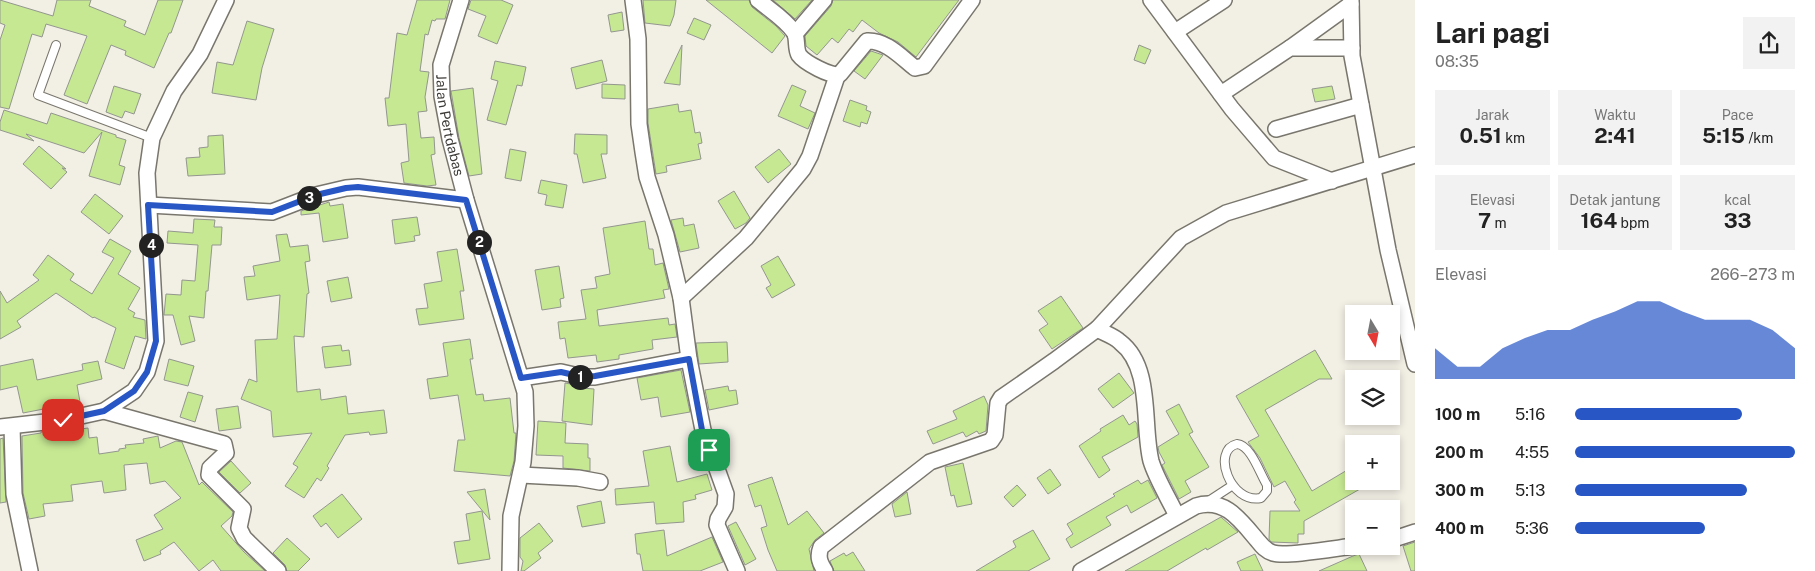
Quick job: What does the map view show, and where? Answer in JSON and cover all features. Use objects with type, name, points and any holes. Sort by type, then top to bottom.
[{"type":"street","points":[[30,571],[14,494],[6,427],[63,420],[104,411],[134,391],[147,372],[156,341],[148,205],[148,173],[152,138],[174,91],[200,54],[226,0]]},
{"type":"street","name":"Jalan Pertdabas","points":[[461,0],[442,65],[442,96],[450,139],[466,200],[525,392],[526,426],[521,475],[511,516],[510,571]]},
{"type":"street","points":[[633,0],[638,39],[639,124],[643,152],[648,177],[666,235],[680,298],[702,430],[726,494],[725,507],[718,519],[717,525],[737,571]]},
{"type":"street","points":[[758,0],[782,19],[795,34],[796,46],[800,57],[830,75],[836,76]]},
{"type":"street","points":[[795,34],[824,0]]},
{"type":"street","points":[[680,298],[750,234],[803,169],[810,156],[836,76],[840,74],[867,41],[875,40],[883,43],[915,68],[920,68],[924,66],[972,0]]},
{"type":"street","points":[[1151,0],[1221,94],[1274,158],[1332,181]]},
{"type":"street","points":[[1175,32],[1224,0]]},
{"type":"street","points":[[1221,94],[1290,48],[1351,2]]},
{"type":"street","points":[[1351,2],[1352,48],[1361,105],[1388,250],[1415,364]]},
{"type":"street","points":[[1290,48],[1352,48]]},
{"type":"street","points":[[1276,129],[1361,105]]},
{"type":"street","points":[[825,571],[820,563],[818,554],[821,548],[930,462],[991,441],[995,435],[998,403],[1005,394],[1097,329],[1180,238],[1226,212],[1415,155]]},
{"type":"street","points":[[148,205],[272,212],[316,195],[358,187],[466,200]]},
{"type":"street","points":[[1097,329],[1120,341],[1132,353],[1137,363],[1145,400],[1147,435],[1152,462],[1177,516]]},
{"type":"street","points":[[521,378],[561,372],[583,377],[595,376],[689,359]]},
{"type":"street","points":[[104,411],[224,444],[226,453],[210,468],[209,475],[243,508],[239,528],[244,538],[278,571]]},
{"type":"street","points":[[521,475],[578,478],[600,482]]},
{"type":"street","points":[[1081,571],[1177,516],[1205,503],[1225,507],[1234,513],[1266,550],[1274,554],[1345,547]]},
{"type":"street","points":[[1400,537],[1415,532]]},
{"type":"lane","points":[[56,45],[38,95],[152,138]]},
{"type":"lane","points":[[1242,444],[1248,449],[1267,485],[1267,491],[1261,498],[1254,500],[1240,494],[1233,485],[1226,470],[1224,459],[1232,445],[1242,444]]},
{"type":"lane","points":[[1205,503],[1233,485]]},
{"type":"building","points":[[0,0],[53,16],[57,0],[91,0],[89,6],[126,21],[124,26],[145,35],[158,0],[183,0],[171,33],[169,33],[154,68],[125,55],[126,51],[111,45],[87,104],[64,95],[87,36],[46,24],[42,37],[32,34],[9,109],[0,107],[0,40],[5,25],[0,23]]},
{"type":"building","points":[[417,0],[450,0],[445,19],[432,20],[428,35],[425,34],[420,71],[429,72],[425,97],[427,111],[418,112],[421,138],[434,137],[435,154],[431,155],[436,185],[427,186],[404,183],[401,163],[409,161],[406,124],[388,126],[385,98],[389,98],[397,33],[407,35]]},
{"type":"building","points":[[471,0],[501,0],[513,5],[497,44],[478,36],[486,16],[468,9]]},
{"type":"building","points":[[643,0],[676,0],[670,26],[645,23]]},
{"type":"building","points":[[706,0],[749,0],[752,7],[776,26],[785,36],[772,53]]},
{"type":"building","points":[[773,0],[812,0],[795,19]]},
{"type":"building","points":[[833,0],[959,0],[916,57],[898,42],[879,33],[862,20],[853,32],[849,29],[838,43],[832,38],[817,55],[806,46],[805,36],[831,6]]},
{"type":"building","points":[[622,12],[624,30],[611,32],[608,15]]},
{"type":"building","points":[[694,18],[711,25],[704,40],[687,33]]},
{"type":"building","points":[[247,21],[274,29],[262,68],[256,100],[212,93],[217,62],[233,65]]},
{"type":"building","points":[[682,45],[680,85],[664,83]]},
{"type":"building","points":[[1139,45],[1151,50],[1145,64],[1134,60]]},
{"type":"building","points":[[871,51],[883,55],[865,79],[854,71]]},
{"type":"building","points":[[602,60],[607,81],[576,89],[571,68]]},
{"type":"building","points":[[495,61],[526,67],[522,86],[517,85],[506,125],[487,120],[498,81],[491,79]]},
{"type":"building","points":[[602,84],[625,85],[625,99],[602,98]]},
{"type":"building","points":[[792,85],[806,91],[800,106],[815,113],[808,129],[778,116]]},
{"type":"building","points":[[114,86],[141,94],[134,114],[125,111],[122,118],[106,112]]},
{"type":"building","points":[[1332,86],[1335,99],[1315,102],[1312,89]]},
{"type":"building","points":[[473,88],[482,174],[469,176],[459,138],[451,91]]},
{"type":"building","points":[[850,100],[867,106],[866,110],[871,112],[867,124],[861,122],[860,127],[843,121]]},
{"type":"building","points":[[678,104],[679,112],[691,110],[695,133],[700,132],[702,143],[698,144],[701,159],[666,166],[667,172],[656,174],[648,123],[648,109]]},
{"type":"building","points":[[4,110],[47,124],[51,113],[126,140],[119,165],[125,167],[120,185],[89,176],[102,132],[84,153],[26,134],[34,141],[0,130],[0,122]]},
{"type":"building","points":[[575,134],[607,135],[607,154],[601,154],[606,178],[583,183],[577,154],[574,154]]},
{"type":"building","points":[[223,135],[225,174],[188,176],[186,158],[200,157],[199,148],[208,147],[208,136]]},
{"type":"building","points":[[39,146],[66,169],[62,168],[67,172],[51,189],[23,164]]},
{"type":"building","points":[[510,149],[526,152],[521,181],[505,178]]},
{"type":"building","points":[[779,149],[791,164],[768,183],[755,167]]},
{"type":"building","points":[[541,180],[567,185],[563,208],[545,205],[547,195],[538,193]]},
{"type":"building","points":[[734,191],[750,218],[746,223],[735,229],[718,201]]},
{"type":"building","points":[[95,194],[123,216],[109,234],[81,212]]},
{"type":"building","points":[[329,202],[330,206],[343,204],[348,238],[323,242],[319,213],[301,215],[301,211]]},
{"type":"building","points":[[417,217],[420,235],[414,236],[415,241],[395,244],[392,220]]},
{"type":"building","points":[[683,218],[684,226],[694,224],[699,248],[680,252],[671,220]]},
{"type":"building","points":[[194,219],[215,220],[214,227],[222,227],[221,245],[212,245],[204,318],[189,316],[195,341],[181,345],[173,315],[164,315],[166,294],[181,295],[182,280],[195,281],[198,245],[167,243],[168,231],[193,233]]},
{"type":"building","points":[[645,221],[649,249],[653,249],[655,265],[663,263],[669,289],[663,290],[665,298],[597,310],[599,326],[668,318],[669,325],[675,324],[677,337],[652,340],[653,349],[619,355],[619,359],[597,362],[596,355],[568,358],[565,338],[560,339],[558,322],[586,319],[581,290],[597,288],[595,277],[610,274],[603,228]]},
{"type":"building","points":[[287,234],[290,247],[308,245],[310,261],[305,262],[309,293],[307,294],[304,337],[294,336],[297,392],[320,389],[321,400],[346,396],[348,414],[384,410],[387,433],[370,435],[369,432],[345,435],[327,466],[329,468],[321,481],[317,478],[304,498],[285,486],[298,467],[293,464],[312,433],[273,437],[271,411],[241,399],[249,379],[257,382],[255,340],[277,339],[280,295],[247,300],[244,277],[255,276],[253,266],[280,261],[276,235]]},
{"type":"building","points":[[110,239],[131,251],[118,274],[140,288],[128,309],[135,313],[133,317],[145,320],[146,339],[135,336],[124,369],[105,362],[116,328],[93,318],[56,293],[17,321],[21,327],[0,339],[0,291],[7,303],[39,280],[33,275],[48,255],[74,274],[70,280],[92,294],[114,258],[102,252]]},
{"type":"building","points":[[457,249],[464,291],[460,291],[464,319],[419,325],[416,309],[428,308],[424,284],[442,281],[437,252]]},
{"type":"building","points":[[778,256],[795,285],[772,298],[766,288],[771,285],[761,266]]},
{"type":"building","points":[[559,266],[564,298],[560,299],[561,307],[542,310],[535,270]]},
{"type":"building","points":[[348,277],[352,298],[331,302],[327,281]]},
{"type":"building","points":[[1061,296],[1083,328],[1052,349],[1039,330],[1048,324],[1038,311]]},
{"type":"building","points":[[470,339],[473,359],[470,359],[476,395],[483,394],[484,401],[510,398],[514,433],[516,433],[514,461],[510,476],[454,471],[458,440],[465,440],[458,395],[430,399],[427,379],[448,376],[443,343]]},
{"type":"building","points":[[727,342],[728,362],[699,364],[696,343]]},
{"type":"building","points":[[341,345],[342,351],[349,350],[351,365],[325,368],[322,347]]},
{"type":"building","points":[[1315,350],[1332,379],[1319,379],[1265,410],[1312,491],[1345,471],[1345,490],[1358,490],[1304,521],[1304,534],[1298,534],[1298,543],[1271,542],[1269,539],[1270,511],[1300,511],[1285,481],[1274,487],[1260,458],[1248,442],[1259,436],[1236,396]]},
{"type":"building","points":[[33,359],[37,380],[83,370],[82,364],[98,361],[102,379],[77,385],[80,402],[23,413],[17,386],[0,390],[0,366]]},
{"type":"building","points":[[169,359],[194,366],[188,386],[164,380]]},
{"type":"building","points":[[681,370],[690,412],[661,417],[658,397],[641,400],[637,378]]},
{"type":"building","points":[[1119,373],[1134,393],[1113,408],[1098,389]]},
{"type":"building","points":[[565,383],[594,389],[592,425],[562,421]]},
{"type":"building","points":[[728,386],[729,391],[736,390],[738,404],[709,410],[705,390]]},
{"type":"building","points":[[188,392],[203,396],[195,422],[180,417]]},
{"type":"building","points":[[984,396],[988,405],[986,431],[979,434],[977,431],[966,437],[963,432],[933,444],[927,431],[957,419],[953,411]]},
{"type":"building","points":[[1179,404],[1193,432],[1189,434],[1209,467],[1185,481],[1191,492],[1179,499],[1162,465],[1165,463],[1158,447],[1179,434],[1166,411]]},
{"type":"building","points":[[238,406],[241,428],[219,431],[216,409]]},
{"type":"building","points":[[1123,415],[1129,425],[1135,421],[1138,437],[1102,457],[1110,470],[1099,478],[1079,446],[1101,431],[1100,429]]},
{"type":"building","points":[[538,421],[566,423],[565,443],[588,444],[590,471],[563,468],[563,456],[536,455]]},
{"type":"building","points":[[88,428],[89,438],[97,437],[99,454],[119,451],[119,449],[126,448],[125,445],[144,443],[143,439],[158,436],[160,448],[176,441],[182,442],[199,485],[202,482],[233,512],[232,516],[221,526],[244,552],[265,571],[221,571],[213,560],[199,571],[174,542],[160,551],[161,554],[144,561],[136,540],[163,529],[154,515],[181,498],[165,481],[150,484],[147,463],[124,465],[126,490],[104,493],[102,481],[71,485],[73,501],[43,504],[45,516],[29,519],[23,493],[22,436],[41,432],[52,431],[52,433]]},
{"type":"building","points":[[3,438],[6,502],[0,503],[0,439]]},
{"type":"building","points":[[670,446],[677,482],[707,474],[712,490],[695,495],[696,499],[683,502],[684,522],[656,524],[654,502],[616,505],[615,489],[649,486],[643,451]]},
{"type":"building","points":[[231,461],[251,483],[240,493],[219,472]]},
{"type":"building","points":[[963,463],[972,504],[957,507],[954,495],[951,496],[945,467]]},
{"type":"building","points":[[1050,469],[1061,485],[1048,494],[1037,478]]},
{"type":"building","points":[[772,477],[788,525],[807,511],[824,533],[815,540],[809,549],[814,571],[777,571],[761,528],[767,526],[761,505],[755,507],[748,485]]},
{"type":"building","points":[[1138,480],[1141,484],[1148,480],[1157,498],[1131,513],[1127,505],[1106,517],[1111,525],[1071,548],[1066,539],[1073,534],[1067,524]]},
{"type":"building","points":[[1017,485],[1026,495],[1013,507],[1004,497]]},
{"type":"building","points":[[485,489],[490,520],[467,492]]},
{"type":"building","points":[[907,492],[911,514],[895,517],[892,504]]},
{"type":"building","points":[[342,494],[362,519],[338,538],[326,523],[321,527],[313,516]]},
{"type":"building","points":[[601,501],[605,523],[582,527],[577,506]]},
{"type":"building","points":[[482,511],[490,559],[458,564],[454,542],[470,540],[466,514]]},
{"type":"building","points":[[1221,517],[1238,532],[1167,571],[1125,571]]},
{"type":"building","points":[[736,522],[756,559],[745,565],[728,526]]},
{"type":"building","points":[[539,523],[553,541],[538,553],[541,558],[524,571],[521,571],[523,561],[520,557],[520,538]]},
{"type":"building","points":[[664,530],[667,556],[712,537],[723,562],[700,571],[643,571],[640,554],[637,554],[635,534]]},
{"type":"building","points":[[1033,530],[1050,559],[1028,571],[976,571],[1016,547],[1013,541]]},
{"type":"building","points":[[287,538],[310,559],[298,571],[287,571],[285,565],[273,553]]},
{"type":"building","points":[[1415,542],[1415,571],[1411,571],[1403,546]]},
{"type":"building","points":[[853,552],[865,571],[834,571],[830,561],[844,553],[846,556]]},
{"type":"building","points":[[1255,554],[1263,571],[1241,571],[1237,562]]},
{"type":"building","points":[[1359,555],[1367,571],[1319,571]]},
{"type":"route","points":[[63,420],[104,411],[134,391],[147,372],[156,341],[148,205],[272,212],[279,211],[316,195],[358,187],[466,200],[521,378],[554,372],[583,377],[595,376],[689,359],[702,430],[709,450]]}]
